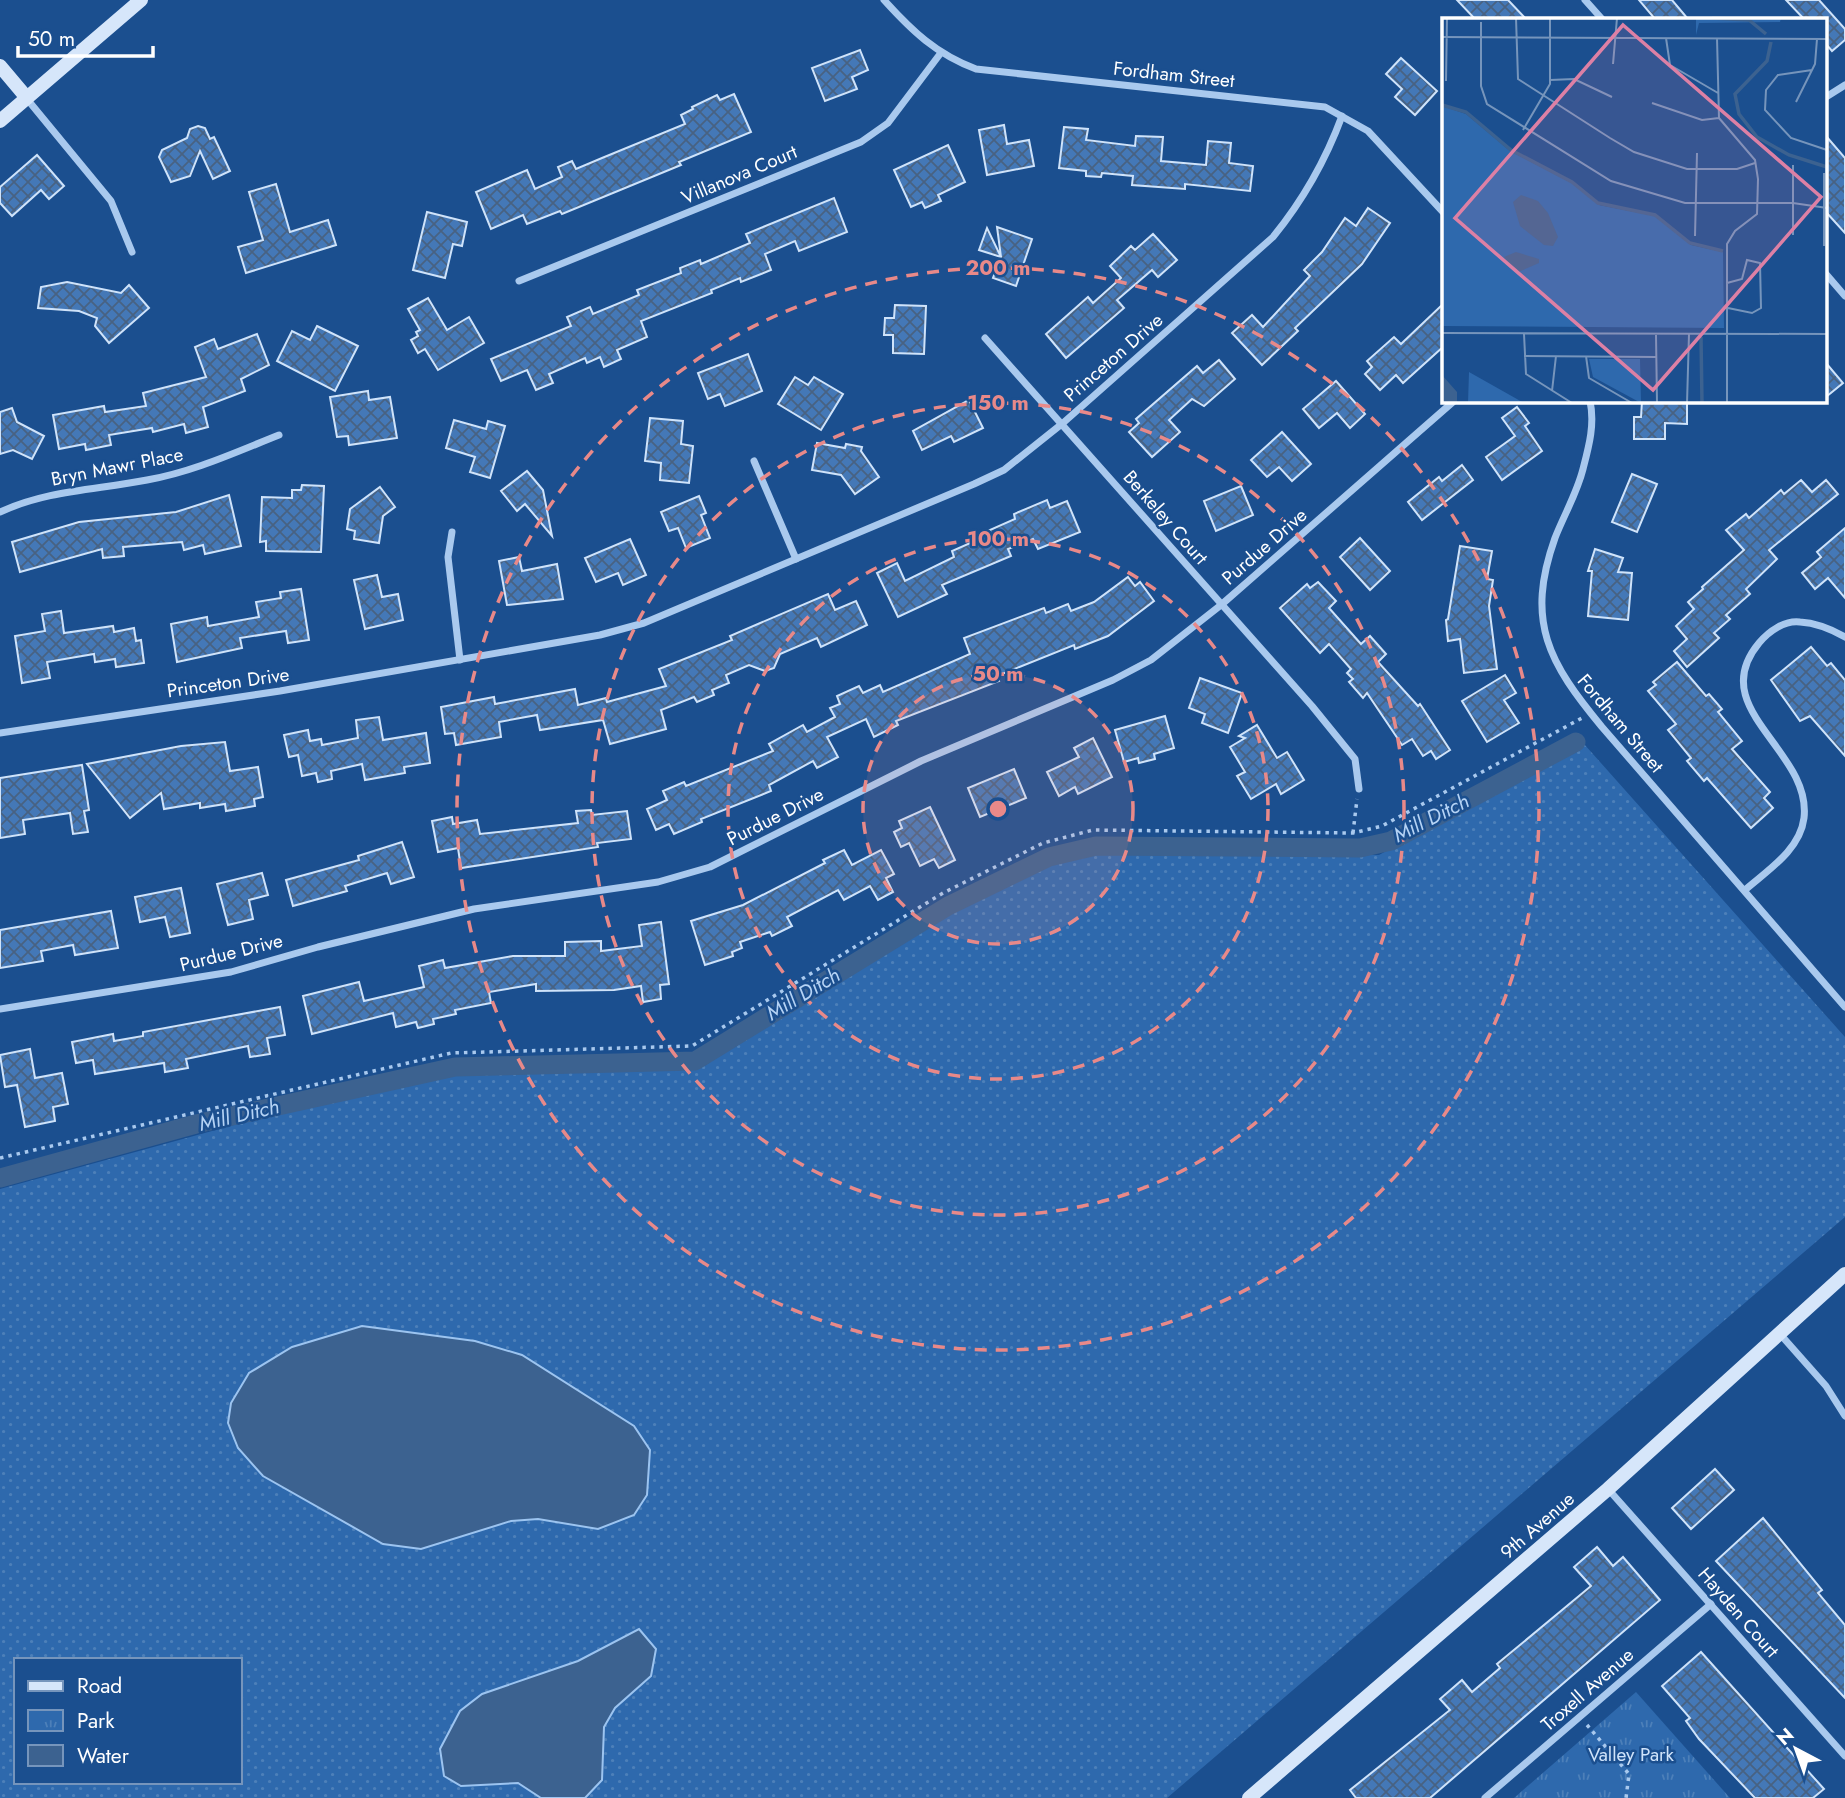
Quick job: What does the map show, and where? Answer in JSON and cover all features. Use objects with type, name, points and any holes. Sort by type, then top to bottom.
[{"type":"main road","points":[[0,121],[141,0]]},
{"type":"main road","points":[[0,66],[27,98]]},
{"type":"main road","name":"9th Avenue","points":[[1248,1798],[1608,1489],[1845,1275]]},
{"type":"street","name":"Fordham Street","points":[[884,0],[911,31],[940,54],[976,69],[1325,107],[1368,131],[1442,211]]},
{"type":"street","points":[[1585,0],[1601,18]]},
{"type":"street","name":"Villanova Court","points":[[519,281],[861,142],[888,122],[940,54]]},
{"type":"street","points":[[1828,96],[1845,85]]},
{"type":"street","points":[[27,98],[111,201],[132,252]]},
{"type":"street","name":"Princeton Drive","points":[[0,733],[460,660],[600,635],[644,623],[1004,470],[1063,422],[1273,237],[1300,204],[1325,162],[1342,116]]},
{"type":"street","points":[[1828,276],[1845,296]]},
{"type":"street","name":"Berkeley Court","points":[[985,338],[1063,422],[1312,706],[1355,759],[1359,789]]},
{"type":"street","name":"Purdue Drive","points":[[0,1009],[231,972],[318,947],[474,909],[658,882],[710,867],[921,761],[1113,680],[1151,660],[1221,605],[1453,402]]},
{"type":"street","name":"Fordham Street","points":[[1590,402],[1591,440],[1578,486],[1556,538],[1544,577],[1542,618],[1550,653],[1567,685],[1590,713],[1845,1007]]},
{"type":"street","name":"Bryn Mawr Place","points":[[0,512],[26,500],[83,488],[146,481],[202,466],[279,435]]},
{"type":"street","points":[[754,461],[796,559]]},
{"type":"street","points":[[452,532],[448,558],[460,660]]},
{"type":"street","points":[[1745,890],[1783,857],[1798,838],[1804,810],[1800,781],[1786,757],[1752,716],[1744,692],[1744,673],[1751,652],[1766,635],[1786,623],[1798,621],[1826,627],[1845,637]]},
{"type":"street","points":[[1780,1333],[1826,1386],[1845,1416]]},
{"type":"street","name":"Hayden Court","points":[[1608,1489],[1845,1756]]},
{"type":"street","name":"Troxell Avenue","points":[[1485,1798],[1711,1604]]},
{"type":"path","points":[[0,1158],[451,1053],[692,1046],[943,893],[1043,843],[1094,830],[1353,833],[1382,826],[1590,713]]},
{"type":"path","points":[[1353,833],[1359,789]]},
{"type":"path","points":[[1579,1717],[1629,1774],[1626,1798]]},
{"type":"green space","points":[[1584,744],[1845,1037],[1845,1217],[1167,1798],[0,1798],[0,1189],[336,1097],[476,1071],[704,1066],[954,907],[1051,863],[1090,853],[1379,855]]},
{"type":"green space","name":"Valley Park","points":[[1636,1692],[1730,1798],[1514,1798]]},
{"type":"water","points":[[362,1326],[475,1341],[522,1355],[634,1426],[650,1450],[647,1495],[634,1515],[598,1529],[538,1519],[511,1521],[421,1549],[383,1544],[263,1476],[238,1448],[228,1423],[231,1403],[249,1373],[292,1347]]},
{"type":"water","points":[[639,1629],[656,1649],[651,1676],[615,1708],[604,1727],[602,1780],[585,1798],[541,1798],[518,1783],[461,1786],[444,1776],[440,1749],[460,1711],[482,1694],[578,1661]]},
{"type":"building","points":[[1457,0],[1508,0],[1525,18],[1474,18]]},
{"type":"building","points":[[1639,0],[1672,0],[1687,18],[1654,18]]},
{"type":"building","points":[[1786,0],[1819,0],[1845,29],[1845,40],[1832,51],[1828,46],[1828,18],[1803,18]]},
{"type":"building","points":[[860,50],[868,70],[852,77],[857,89],[825,101],[812,68]]},
{"type":"building","points":[[1401,58],[1437,91],[1415,115],[1395,97],[1402,89],[1386,74]]},
{"type":"building","points":[[734,94],[751,132],[679,162],[681,165],[562,214],[560,211],[527,224],[523,215],[491,229],[476,192],[527,170],[535,189],[562,177],[558,167],[572,161],[576,169],[685,124],[681,115],[693,109],[692,107],[717,95],[720,100]]},
{"type":"building","points":[[1004,125],[1007,144],[1029,140],[1034,166],[987,175],[979,130]]},
{"type":"building","points":[[198,126],[205,128],[210,139],[214,137],[230,171],[213,179],[200,151],[190,176],[171,182],[159,157],[162,150],[187,138],[190,129]]},
{"type":"building","points":[[1064,127],[1088,129],[1086,140],[1135,146],[1136,136],[1163,137],[1161,161],[1206,165],[1208,141],[1231,143],[1229,163],[1253,166],[1250,191],[1185,184],[1185,189],[1132,185],[1133,176],[1102,173],[1101,177],[1086,176],[1086,171],[1059,168]]},
{"type":"building","points":[[1828,138],[1845,158],[1845,233],[1828,214]]},
{"type":"building","points":[[948,145],[965,182],[938,195],[941,201],[925,208],[922,202],[911,207],[894,170]]},
{"type":"building","points":[[37,155],[64,186],[49,199],[41,190],[12,216],[0,203],[0,187]]},
{"type":"building","points":[[276,184],[290,232],[328,220],[336,245],[246,273],[238,247],[263,240],[249,192]]},
{"type":"building","points":[[834,198],[847,232],[799,251],[795,241],[765,254],[771,270],[741,282],[740,278],[711,290],[712,293],[641,321],[647,337],[617,350],[621,359],[604,367],[600,357],[587,363],[585,358],[549,374],[553,383],[536,390],[527,370],[501,381],[491,359],[571,326],[567,317],[590,307],[593,314],[639,295],[637,290],[681,273],[680,268],[700,260],[701,264],[750,243],[746,234]]},
{"type":"building","points":[[1368,208],[1390,223],[1362,264],[1295,328],[1298,331],[1262,365],[1232,333],[1252,315],[1263,327],[1310,276],[1304,270],[1322,252],[1345,218],[1356,226]]},
{"type":"building","points":[[427,212],[467,222],[462,246],[453,244],[445,278],[413,270]]},
{"type":"building","points":[[997,227],[1032,239],[1016,286],[993,278],[1001,257]]},
{"type":"building","points":[[987,228],[1001,257],[979,250]]},
{"type":"building","points":[[1153,234],[1177,260],[1158,277],[1152,270],[1117,300],[1124,308],[1066,358],[1046,334],[1088,297],[1093,303],[1121,278],[1110,266],[1131,246],[1135,250]]},
{"type":"building","points":[[67,282],[121,293],[129,285],[149,308],[109,343],[95,326],[97,318],[79,311],[38,308],[41,287]]},
{"type":"building","points":[[428,298],[447,330],[469,317],[484,343],[438,370],[425,349],[418,353],[411,340],[418,336],[416,332],[420,330],[408,309]]},
{"type":"building","points":[[895,305],[926,306],[924,354],[893,353],[893,335],[884,335],[885,318],[894,318]]},
{"type":"building","points":[[1442,305],[1442,348],[1403,383],[1396,375],[1380,390],[1365,374],[1372,367],[1367,361],[1394,337],[1401,344]]},
{"type":"building","points":[[317,326],[358,346],[335,391],[277,361],[292,331],[310,340]]},
{"type":"building","points":[[257,334],[269,365],[241,379],[245,391],[203,407],[208,427],[186,433],[184,424],[153,432],[152,428],[109,435],[111,445],[86,450],[85,444],[59,449],[53,415],[104,406],[105,412],[146,406],[143,393],[206,377],[195,347],[214,339],[218,349]]},
{"type":"building","points":[[748,354],[762,391],[725,406],[720,394],[708,399],[698,373]]},
{"type":"building","points":[[1219,360],[1235,379],[1204,406],[1192,399],[1169,420],[1180,432],[1152,457],[1129,432],[1139,423],[1136,419],[1197,366],[1203,373]]},
{"type":"building","points":[[1828,365],[1843,383],[1828,395]]},
{"type":"building","points":[[795,377],[808,385],[814,377],[843,394],[821,430],[778,404]]},
{"type":"building","points":[[1336,381],[1365,414],[1350,428],[1337,413],[1319,428],[1303,409]]},
{"type":"building","points":[[368,391],[369,400],[390,397],[397,438],[349,445],[348,436],[337,437],[330,397]]},
{"type":"building","points":[[969,400],[983,428],[954,442],[951,436],[922,450],[913,431]]},
{"type":"building","points":[[1642,402],[1687,402],[1687,424],[1665,423],[1665,439],[1634,439],[1634,417],[1641,417]]},
{"type":"building","points":[[1517,407],[1529,423],[1525,426],[1542,451],[1502,480],[1486,457],[1515,436],[1502,418]]},
{"type":"building","points":[[12,408],[17,422],[44,436],[32,459],[13,450],[0,454],[0,412]]},
{"type":"building","points":[[650,418],[683,421],[681,444],[693,446],[689,483],[660,480],[661,463],[645,461]]},
{"type":"building","points":[[454,420],[486,429],[488,421],[505,426],[490,478],[470,472],[475,457],[446,448]]},
{"type":"building","points":[[1282,432],[1311,464],[1292,481],[1279,467],[1267,477],[1251,460]]},
{"type":"building","points":[[817,443],[845,448],[846,444],[862,447],[861,451],[879,477],[855,494],[841,475],[812,470]]},
{"type":"building","points":[[1462,465],[1473,480],[1422,520],[1408,502],[1439,477],[1442,481]]},
{"type":"building","points":[[527,471],[543,490],[552,536],[525,504],[517,511],[501,491]]},
{"type":"building","points":[[1632,474],[1657,484],[1637,532],[1612,522]]},
{"type":"building","points":[[1801,480],[1812,492],[1826,480],[1838,494],[1769,550],[1777,559],[1746,589],[1750,594],[1726,615],[1730,619],[1714,633],[1719,638],[1687,667],[1674,651],[1687,639],[1676,626],[1694,609],[1688,602],[1744,550],[1726,530],[1746,514],[1749,518],[1781,490],[1784,494]]},
{"type":"building","points":[[302,485],[324,486],[321,552],[266,551],[266,541],[260,542],[262,497],[292,498],[292,490],[301,490]]},
{"type":"building","points":[[1241,486],[1253,515],[1216,531],[1204,501]]},
{"type":"building","points":[[380,487],[395,507],[383,516],[379,543],[354,539],[355,531],[347,529],[350,509]]},
{"type":"building","points":[[229,495],[241,546],[205,554],[203,545],[184,550],[182,542],[123,547],[124,556],[103,558],[102,549],[20,572],[12,542],[79,522],[176,512]]},
{"type":"building","points":[[699,496],[706,513],[701,515],[710,538],[686,548],[678,528],[669,531],[661,512]]},
{"type":"building","points":[[1047,500],[1050,508],[1067,501],[1080,532],[1038,549],[1033,539],[1008,549],[1011,556],[942,585],[947,594],[898,617],[877,573],[897,563],[905,581],[954,557],[952,551],[975,541],[974,537],[1015,519],[1014,514]]},
{"type":"building","points":[[1845,528],[1845,598],[1828,578],[1815,589],[1802,573],[1821,557],[1817,552]]},
{"type":"building","points":[[1360,538],[1390,571],[1370,590],[1340,557]]},
{"type":"building","points":[[630,539],[646,575],[623,585],[618,573],[596,582],[585,558]]},
{"type":"building","points":[[1460,546],[1492,551],[1487,579],[1493,580],[1489,606],[1497,669],[1464,673],[1460,639],[1448,641],[1446,620]]},
{"type":"building","points":[[1595,549],[1623,558],[1618,572],[1632,573],[1628,620],[1588,616],[1592,571],[1588,571]]},
{"type":"building","points":[[519,557],[522,571],[557,564],[563,599],[507,605],[499,561]]},
{"type":"building","points":[[377,575],[382,597],[398,594],[403,620],[365,629],[354,580]]},
{"type":"building","points":[[1128,577],[1135,586],[1140,582],[1154,601],[1108,636],[1075,649],[1074,645],[997,676],[999,681],[896,721],[898,725],[874,737],[866,719],[827,737],[838,757],[817,768],[813,761],[769,785],[771,791],[701,819],[702,822],[674,834],[669,824],[656,830],[647,809],[667,800],[663,791],[684,782],[686,786],[773,751],[769,744],[803,725],[807,732],[835,717],[830,708],[840,704],[837,696],[859,686],[863,693],[880,685],[883,692],[970,654],[964,638],[1044,608],[1046,613],[1068,604],[1071,611],[1094,602]]},
{"type":"building","points":[[1318,582],[1336,601],[1329,608],[1361,644],[1370,636],[1386,654],[1378,662],[1418,706],[1420,704],[1450,750],[1436,759],[1431,751],[1423,756],[1412,739],[1402,745],[1367,693],[1363,698],[1349,682],[1353,679],[1347,673],[1351,669],[1329,644],[1320,653],[1280,608],[1307,584],[1310,588]]},
{"type":"building","points":[[301,589],[309,640],[288,643],[286,631],[240,638],[242,648],[177,662],[171,624],[207,617],[208,626],[259,617],[256,602],[281,598],[280,592]]},
{"type":"building","points":[[828,594],[835,610],[856,601],[867,625],[821,647],[817,638],[780,654],[774,668],[765,671],[749,665],[726,675],[729,683],[712,690],[714,695],[697,702],[694,697],[661,710],[666,729],[610,744],[603,720],[540,730],[537,715],[499,722],[501,737],[456,745],[454,733],[445,734],[441,707],[494,697],[495,704],[575,689],[578,705],[606,698],[607,702],[666,686],[659,669],[732,640],[730,636]]},
{"type":"building","points":[[61,611],[64,633],[113,626],[114,632],[134,628],[136,641],[141,640],[144,663],[116,667],[115,659],[95,662],[94,654],[47,662],[50,678],[22,683],[15,636],[45,631],[42,614]]},
{"type":"building","points":[[1811,647],[1827,666],[1831,663],[1845,680],[1845,756],[1810,716],[1800,721],[1771,680]]},
{"type":"building","points":[[1677,662],[1706,696],[1709,694],[1722,709],[1718,712],[1742,741],[1732,749],[1770,792],[1764,798],[1773,808],[1751,828],[1707,778],[1704,781],[1687,761],[1691,758],[1668,730],[1676,724],[1648,691],[1656,685],[1653,682]]},
{"type":"building","points":[[1505,675],[1516,693],[1504,700],[1519,723],[1487,742],[1462,701]]},
{"type":"building","points":[[1200,678],[1242,693],[1228,733],[1202,723],[1205,714],[1189,708]]},
{"type":"building","points":[[1165,716],[1174,748],[1154,754],[1155,759],[1139,763],[1138,758],[1124,762],[1115,730]]},
{"type":"building","points":[[379,717],[383,740],[426,733],[430,763],[404,767],[405,773],[365,780],[362,764],[331,771],[332,779],[318,782],[316,773],[302,776],[298,755],[289,757],[284,735],[308,730],[310,741],[321,739],[322,745],[358,738],[356,720]]},
{"type":"building","points":[[1257,725],[1277,758],[1287,752],[1304,780],[1281,794],[1276,784],[1251,799],[1237,776],[1245,772],[1230,747],[1245,738],[1239,736]]},
{"type":"building","points":[[1093,738],[1112,777],[1078,794],[1075,787],[1059,796],[1047,772],[1079,757],[1074,748]]},
{"type":"building","points":[[225,742],[230,771],[258,767],[263,797],[254,799],[255,806],[226,811],[225,804],[200,808],[200,803],[164,809],[161,793],[130,818],[87,764],[181,746]]},
{"type":"building","points":[[82,765],[89,810],[84,811],[88,832],[73,834],[70,813],[23,820],[25,834],[0,838],[0,778]]},
{"type":"building","points":[[1014,769],[1026,798],[980,817],[968,788]]},
{"type":"building","points":[[930,807],[955,860],[939,868],[934,859],[920,866],[909,843],[901,847],[894,832],[902,828],[899,821]]},
{"type":"building","points":[[591,810],[592,815],[627,811],[631,839],[597,843],[598,847],[461,868],[458,848],[438,852],[432,821],[452,817],[453,824],[477,820],[480,834],[578,823],[576,811]]},
{"type":"building","points":[[402,842],[414,877],[391,884],[387,873],[345,886],[347,891],[293,906],[286,880],[359,860],[358,856]]},
{"type":"building","points":[[844,850],[852,865],[881,850],[894,874],[886,878],[893,892],[878,900],[870,886],[844,900],[838,890],[787,917],[792,926],[772,936],[770,932],[740,942],[742,948],[732,952],[733,956],[705,965],[691,921],[743,905],[825,863],[823,860]]},
{"type":"building","points":[[262,873],[268,895],[249,900],[253,919],[228,925],[217,884]]},
{"type":"building","points":[[181,888],[190,933],[170,937],[165,917],[140,922],[135,897]]},
{"type":"building","points":[[111,911],[118,948],[75,955],[73,945],[41,951],[43,961],[0,968],[0,930]]},
{"type":"building","points":[[661,922],[669,984],[660,985],[661,999],[643,1002],[641,986],[614,990],[536,991],[536,984],[489,992],[491,1003],[455,1010],[456,1014],[433,1019],[434,1024],[418,1028],[416,1022],[396,1027],[393,1013],[312,1034],[303,996],[359,982],[364,1001],[424,987],[419,966],[443,960],[445,968],[513,956],[565,956],[565,942],[601,941],[601,951],[642,946],[639,925]]},
{"type":"building","points":[[280,1007],[285,1035],[267,1038],[270,1054],[250,1057],[248,1046],[186,1059],[188,1068],[165,1072],[164,1063],[95,1074],[93,1060],[76,1063],[72,1042],[113,1034],[114,1041],[143,1036],[143,1032]]},
{"type":"building","points":[[30,1049],[35,1078],[62,1073],[68,1104],[53,1107],[55,1121],[25,1127],[17,1085],[5,1087],[0,1055]]},
{"type":"building","points":[[1715,1469],[1734,1490],[1691,1529],[1672,1508]]},
{"type":"building","points":[[1763,1518],[1822,1590],[1818,1593],[1845,1625],[1845,1698],[1716,1561]]},
{"type":"building","points":[[1597,1547],[1613,1566],[1623,1557],[1660,1600],[1430,1798],[1356,1798],[1350,1790],[1450,1710],[1440,1699],[1462,1680],[1472,1692],[1500,1668],[1497,1664],[1591,1586],[1574,1567]]},
{"type":"building","points":[[1701,1652],[1824,1789],[1813,1798],[1755,1798],[1699,1739],[1686,1721],[1690,1718],[1662,1686]]},
{"type":"waterway","name":"Mill Ditch","points":[[0,1178],[196,1124],[455,1067],[695,1061],[948,906],[1049,857],[1096,846],[1360,848],[1391,841],[1576,742]]}]
